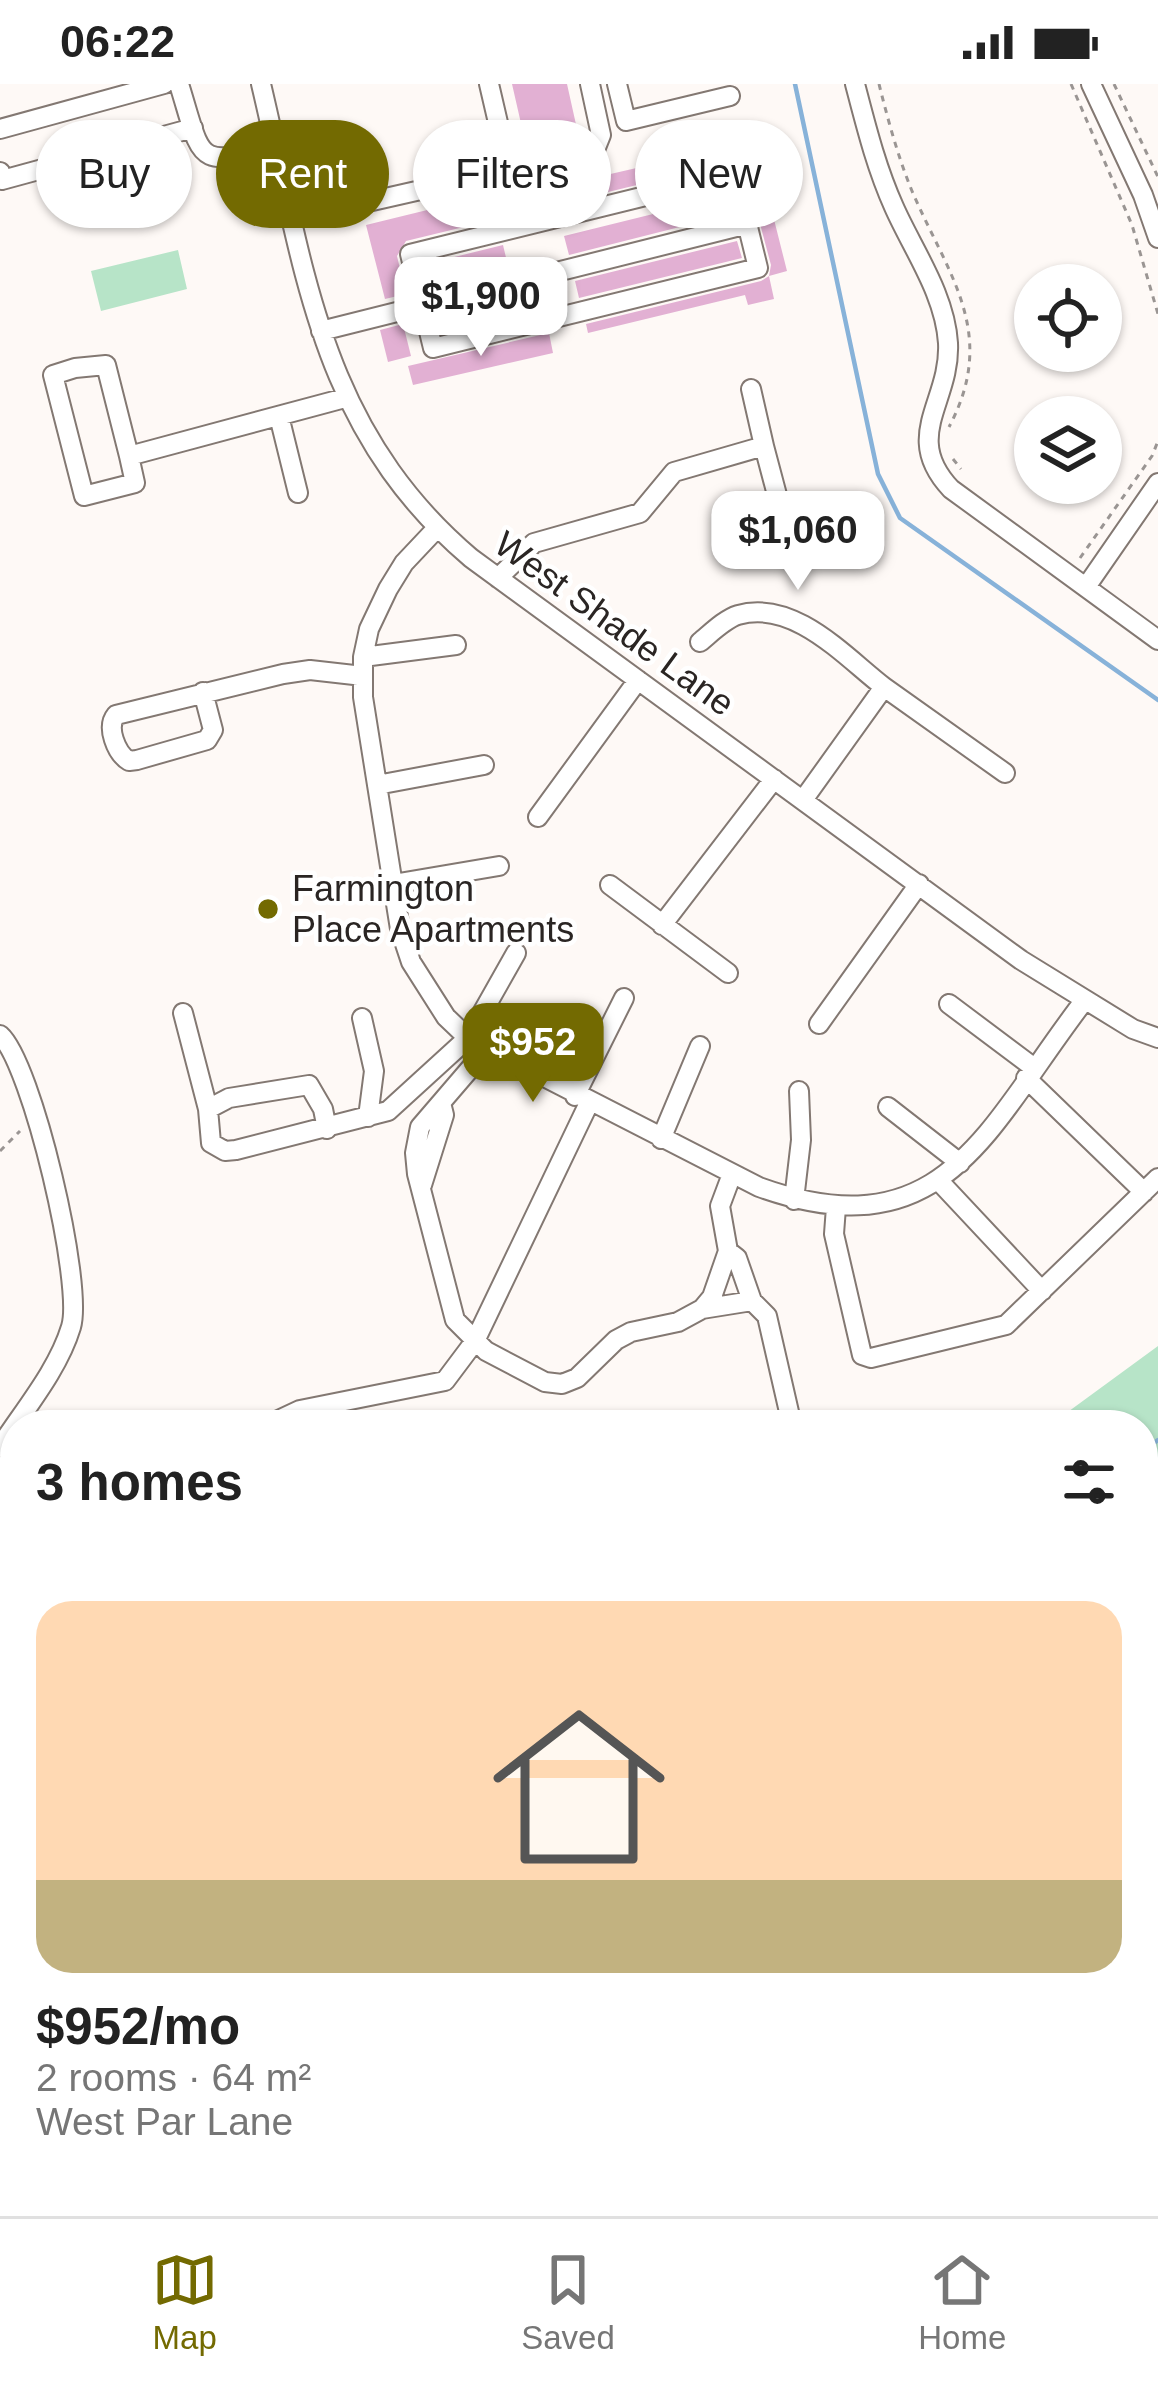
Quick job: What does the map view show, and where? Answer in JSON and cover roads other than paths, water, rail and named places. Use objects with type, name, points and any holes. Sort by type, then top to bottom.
[{"type":"street","points":[[0,128],[164,84]]},
{"type":"street","points":[[179,84],[205,154],[216,159]]},
{"type":"street","name":"West Shade Lane","points":[[261,84],[270,120]]},
{"type":"street","points":[[489,84],[497,120]]},
{"type":"street","points":[[590,84],[599,120]]},
{"type":"street","points":[[617,84],[626,121],[730,96]]},
{"type":"street","points":[[855,84],[877,164],[945,324],[946,368],[927,433],[934,472],[1158,640]]},
{"type":"street","points":[[1091,84],[1158,238]]},
{"type":"street","points":[[0,172],[2,180],[193,128]]},
{"type":"street","points":[[635,199],[410,254],[433,348],[758,268],[749,228]]},
{"type":"street","name":"West Shade Lane","points":[[296,228],[321,331],[346,398],[390,474],[437,528],[498,578],[1084,1001],[1158,1039]]},
{"type":"street","points":[[321,331],[732,228]]},
{"type":"street","points":[[106,365],[129,455],[135,483],[84,496],[53,375],[106,365]]},
{"type":"street","points":[[751,388],[776,495]]},
{"type":"street","points":[[129,455],[346,398]]},
{"type":"street","points":[[280,416],[298,493]]},
{"type":"street","points":[[498,578],[534,543],[640,513],[674,472],[764,446]]},
{"type":"street","points":[[1085,587],[1158,483]]},
{"type":"street","points":[[437,528],[404,562],[388,589],[370,629],[363,667],[400,929],[411,962],[436,1005],[468,1038],[661,1139],[794,1200],[836,1208],[876,1206],[901,1199],[960,1163],[1084,1001]]},
{"type":"street","points":[[700,642],[735,615],[772,611],[798,622],[1005,773]]},
{"type":"street","points":[[203,692],[213,730],[207,740],[137,760],[129,761],[119,753],[112,727],[116,715],[203,692],[310,670],[363,667],[456,645]]},
{"type":"street","points":[[538,817],[638,680]]},
{"type":"street","points":[[803,800],[884,687]]},
{"type":"street","points":[[377,784],[484,765]]},
{"type":"street","points":[[662,925],[774,779]]},
{"type":"street","points":[[393,884],[499,866]]},
{"type":"street","points":[[819,1024],[919,884]]},
{"type":"street","points":[[610,885],[728,974]]},
{"type":"street","points":[[183,1013],[208,1109],[211,1143],[225,1151],[388,1111],[468,1038],[516,953]]},
{"type":"street","points":[[298,1410],[445,1381],[475,1341],[623,998]]},
{"type":"street","points":[[836,1208],[834,1234],[862,1355],[871,1358],[1006,1325],[1151,1185],[949,1004]]},
{"type":"street","points":[[362,1018],[374,1071],[368,1117]]},
{"type":"street","points":[[0,1034],[20,1061],[29,1091],[70,1261],[75,1308],[59,1354],[27,1410]]},
{"type":"street","points":[[661,1139],[700,1046]]},
{"type":"street","points":[[487,1049],[420,1127],[415,1153],[455,1320],[475,1341],[545,1382],[562,1384],[577,1378],[616,1340],[632,1332],[678,1322],[702,1309],[752,1301]]},
{"type":"street","points":[[208,1109],[229,1098],[309,1085],[323,1109],[327,1129]]},
{"type":"street","points":[[794,1200],[801,1140],[799,1091]]},
{"type":"street","points":[[888,1107],[960,1163]]},
{"type":"street","points":[[702,1309],[712,1297],[728,1251],[720,1206],[732,1174]]},
{"type":"street","points":[[938,1180],[1042,1291]]},
{"type":"street","points":[[728,1251],[737,1258],[752,1301],[767,1316],[789,1410]]},
{"type":"waterway","points":[[795,84],[878,474],[900,518],[1158,700]]},
{"type":"place","name":"Farmington Place Apartments","points":[[268,909]]}]
